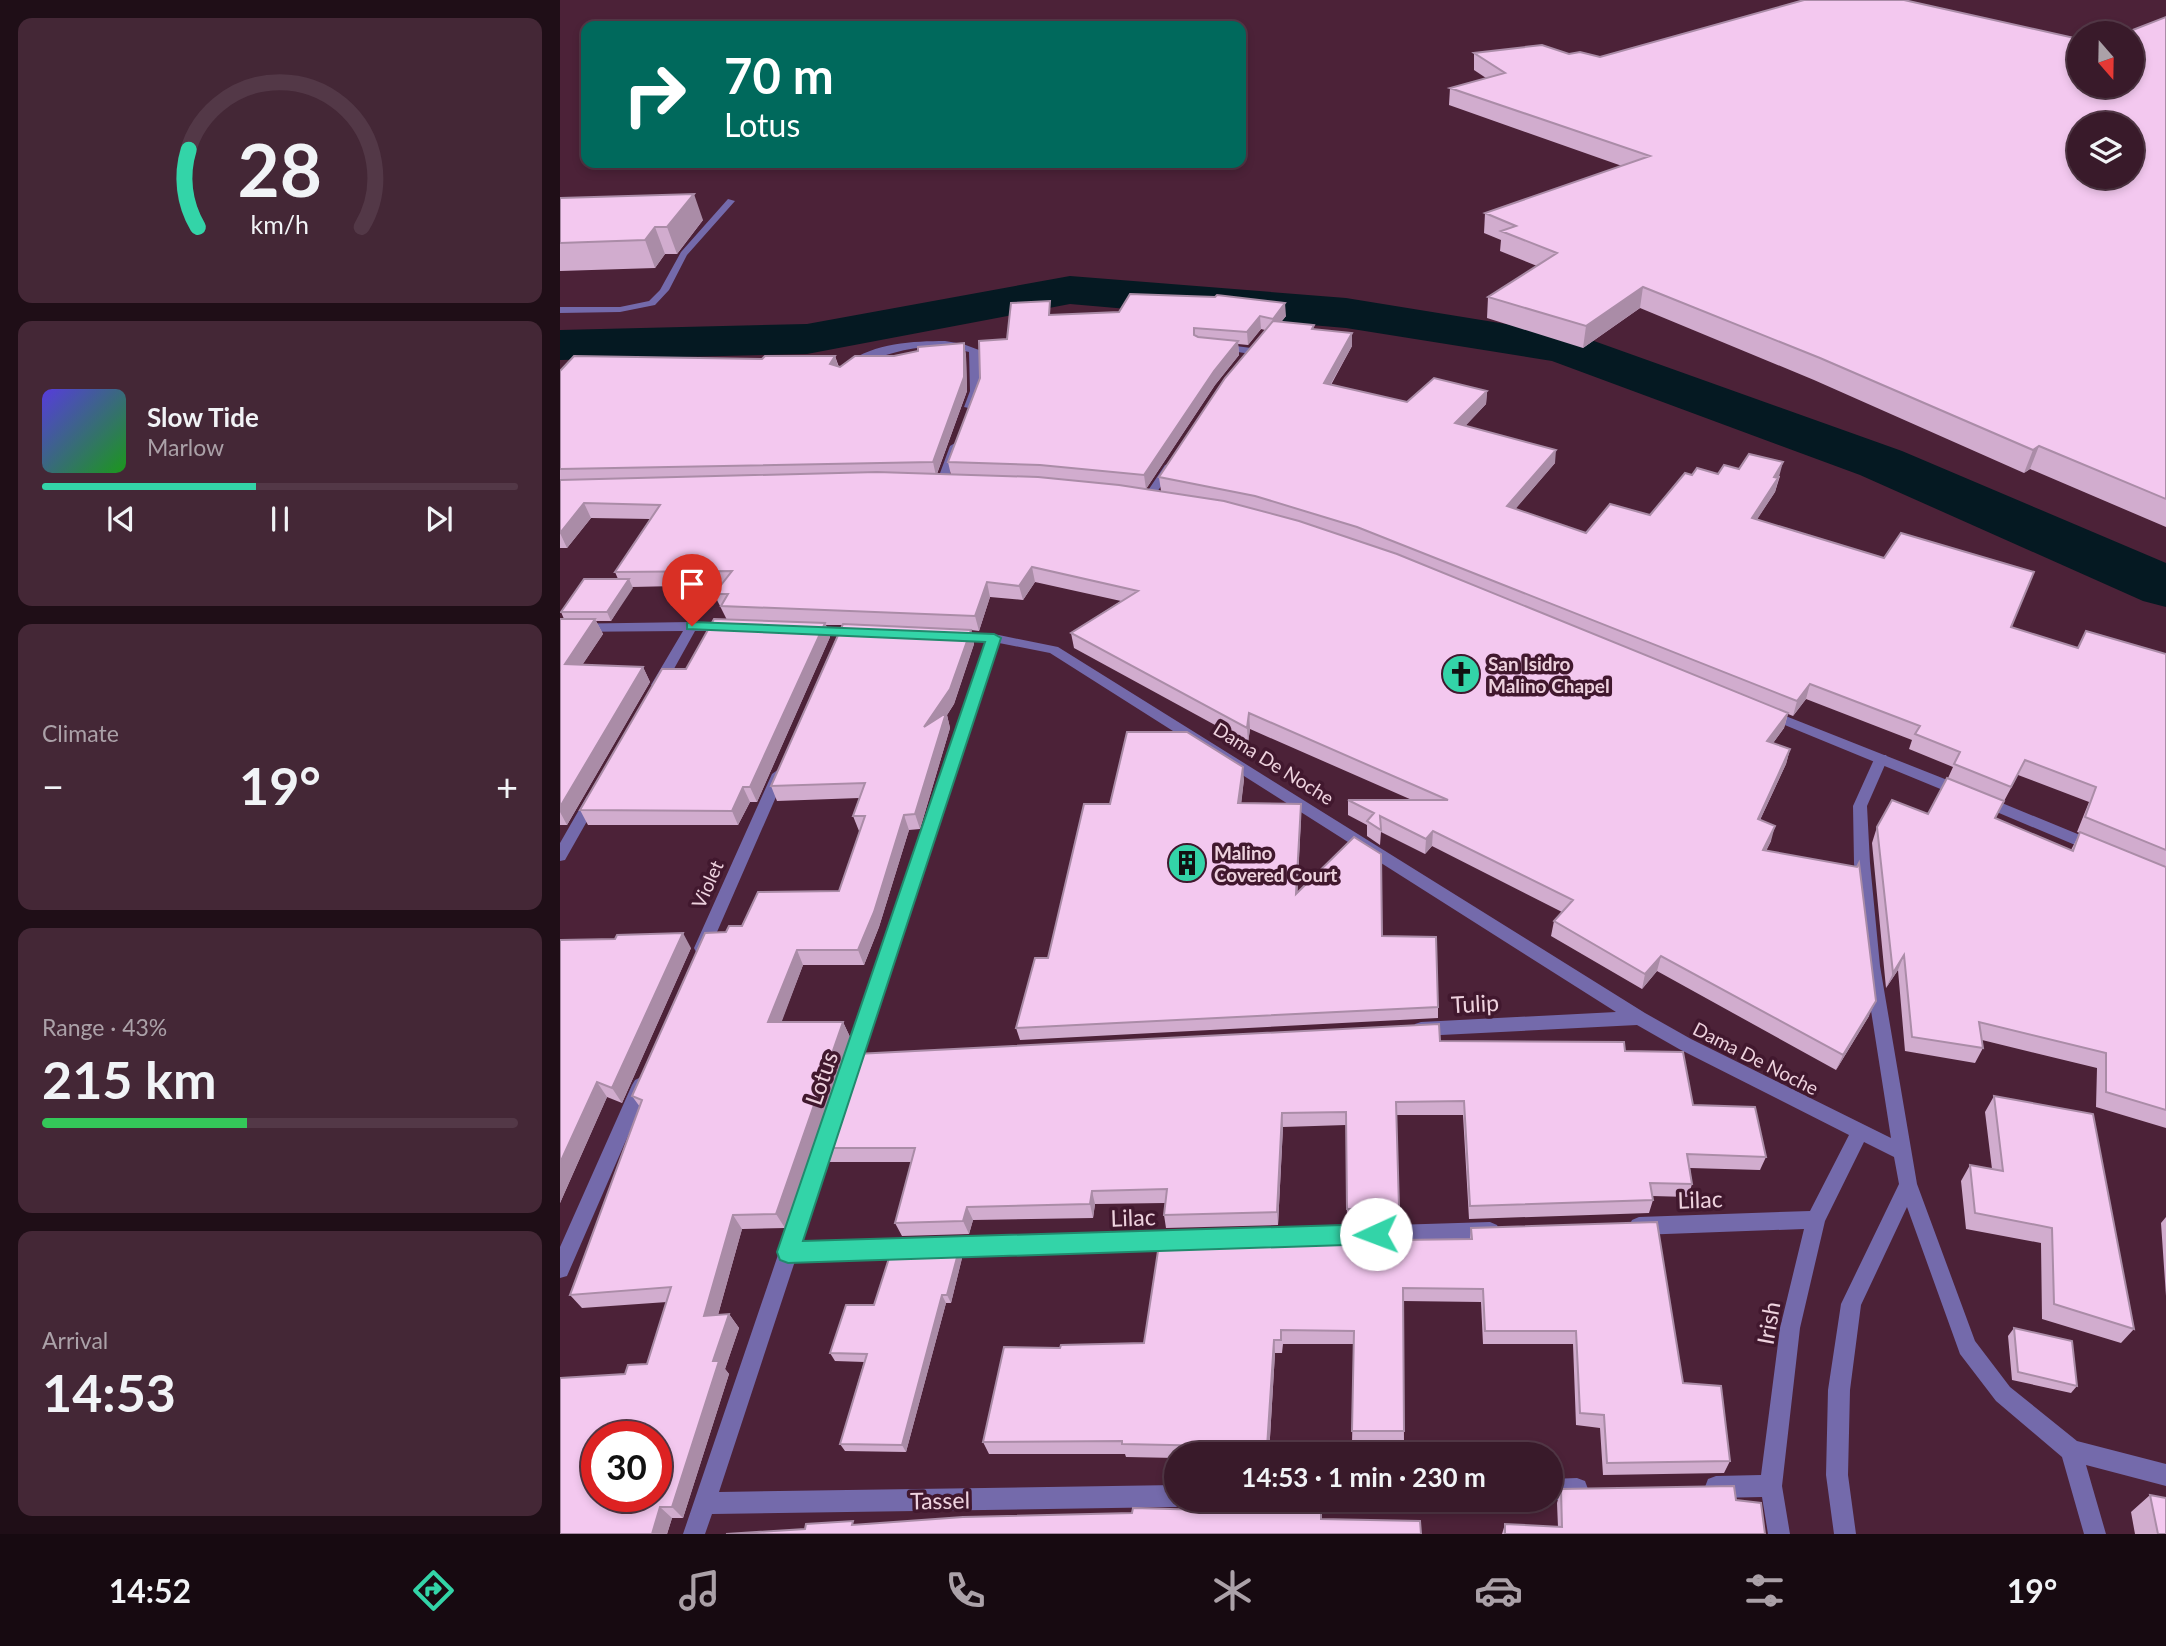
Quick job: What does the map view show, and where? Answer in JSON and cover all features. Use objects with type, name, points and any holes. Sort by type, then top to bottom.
[{"type":"street","points":[[560,310],[628,307],[652,303],[667,285],[691,242],[716,220],[731,201]]},
{"type":"street","points":[[1237,367],[1260,341]]},
{"type":"street","points":[[844,371],[872,354],[908,346],[959,345],[974,351],[975,391],[967,414]]},
{"type":"street","points":[[1213,346],[1251,351]]},
{"type":"street","points":[[941,484],[958,438]]},
{"type":"street","points":[[1149,498],[1177,455]]},
{"type":"street","points":[[651,699],[692,626]]},
{"type":"street","points":[[560,628],[747,628]]},
{"type":"street","points":[[788,629],[839,638],[869,633]]},
{"type":"street","name":"Dama De Noche","points":[[939,635],[994,638],[1054,650],[1639,1017],[1904,1153]]},
{"type":"street","name":"Lotus","points":[[694,1534],[788,1252],[860,1058],[994,638]]},
{"type":"street","points":[[1752,706],[2103,851]]},
{"type":"street","points":[[1881,758],[1860,806],[1862,863],[1872,966],[1908,1184],[1967,1347],[2003,1394],[2071,1450],[2166,1475]]},
{"type":"street","name":"Violet","points":[[695,963],[785,759]]},
{"type":"street","points":[[560,856],[602,783]]},
{"type":"street","name":"Tulip","points":[[1404,1030],[1639,1017]]},
{"type":"street","points":[[560,1269],[650,1065]]},
{"type":"street","name":"Irish","points":[[1779,1534],[1771,1486],[1790,1328],[1816,1220],[1860,1132]]},
{"type":"street","points":[[1845,1534],[1837,1475],[1839,1390],[1851,1304],[1908,1184]]},
{"type":"street","name":"Lilac","points":[[1621,1226],[1816,1220]]},
{"type":"street","points":[[1272,1237],[1509,1230]]},
{"type":"street","name":"Lilac","points":[[788,1252],[1202,1240]]},
{"type":"street","points":[[2071,1450],[2095,1534]]},
{"type":"street","points":[[1688,1488],[1771,1486]]},
{"type":"street","points":[[1563,1490],[1606,1489]]},
{"type":"street","name":"Tassel","points":[[705,1503],[1164,1496]]},
{"type":"building","points":[[1804,0],[1904,0],[2067,36],[2067,98],[2144,98],[2144,26],[2166,17],[2166,499],[2039,446],[2033,450],[1820,358],[1643,287],[1586,326],[1488,297],[1557,253],[1501,231],[1516,226],[1485,213],[1650,156],[1450,88],[1505,73],[1474,53],[1542,45],[1569,54],[1580,52],[1600,57]]},
{"type":"building","points":[[694,194],[667,227],[655,227],[645,240],[560,243],[560,198]]},
{"type":"building","points":[[1130,294],[1217,295],[1285,303],[1273,319],[1260,316],[1247,332],[1194,328],[1194,335],[1198,337],[1238,341],[1214,371],[1144,475],[1040,465],[948,462],[980,378],[979,341],[1007,339],[1011,303],[1050,301],[1049,315],[1119,312]]},
{"type":"building","points":[[1273,321],[1314,325],[1312,329],[1352,333],[1324,383],[1407,402],[1434,378],[1487,391],[1455,423],[1556,450],[1507,506],[1586,533],[1610,504],[1650,515],[1685,473],[1692,475],[1697,468],[1718,474],[1724,465],[1739,469],[1749,454],[1783,462],[1774,477],[1778,478],[1752,518],[1884,558],[1901,533],[2034,572],[2011,627],[2078,648],[2086,631],[2166,654],[2166,850],[2085,817],[2096,787],[2025,760],[2011,787],[1954,764],[1960,752],[1915,734],[1920,726],[1810,684],[1797,701],[1357,527],[1255,496],[1159,477],[1225,378]]},
{"type":"building","points":[[964,343],[964,377],[933,462],[560,469],[560,371],[574,356],[762,359],[765,356],[835,356],[830,364],[840,367],[855,356],[894,356],[918,351],[918,347]]},
{"type":"building","points":[[877,472],[1038,477],[1119,485],[1224,501],[1299,521],[1397,554],[1788,713],[1767,741],[1790,749],[1758,819],[1775,826],[1763,850],[1857,867],[1859,863],[1876,1001],[1843,1055],[1661,956],[1645,974],[1554,921],[1573,900],[1433,831],[1426,839],[1380,816],[1381,830],[1367,821],[1374,813],[1348,800],[1448,800],[1249,713],[1247,728],[1071,633],[1138,591],[1032,567],[1019,586],[987,582],[975,616],[721,606],[728,594],[714,594],[732,571],[615,572],[660,505],[584,503],[560,533],[560,480]]},
{"type":"building","points":[[584,579],[629,579],[607,612],[561,612]]},
{"type":"building","points":[[560,619],[595,619],[565,664],[643,667],[560,807]]},
{"type":"building","points":[[714,619],[825,623],[750,787],[743,787],[732,811],[580,810],[662,669],[686,669]]},
{"type":"building","points":[[843,624],[971,630],[950,689],[924,727],[946,713],[915,814],[904,815],[874,912],[858,950],[797,950],[768,1022],[843,1022],[776,1214],[733,1215],[704,1316],[729,1314],[713,1361],[719,1361],[672,1507],[672,1421],[581,1421],[581,1512],[659,1512],[652,1534],[560,1534],[560,1378],[625,1374],[628,1365],[647,1364],[671,1287],[570,1295],[642,1100],[632,1096],[705,933],[726,932],[729,926],[742,926],[758,892],[839,891],[865,816],[853,816],[865,783],[771,786]]},
{"type":"building","points":[[1127,732],[1187,732],[1243,767],[1238,803],[1301,804],[1296,894],[1354,837],[1381,854],[1382,936],[1436,937],[1438,1007],[1016,1028],[1035,958],[1048,958],[1084,804],[1110,804]]},
{"type":"building","points":[[1947,778],[2004,801],[1995,818],[2073,851],[2080,832],[2166,867],[2166,1110],[2106,1092],[2106,1053],[1979,1022],[1983,1048],[1912,1037],[1904,955],[1893,973],[1877,827],[1892,800],[1928,814]]},
{"type":"building","points":[[683,933],[612,1088],[597,1082],[560,1163],[560,940],[615,939],[617,935]]},
{"type":"building","points":[[1439,1024],[1440,1041],[1624,1042],[1625,1051],[1683,1052],[1693,1105],[1755,1107],[1766,1157],[1687,1154],[1692,1184],[1650,1183],[1653,1200],[1470,1206],[1464,1101],[1396,1102],[1399,1208],[1347,1209],[1346,1112],[1282,1113],[1277,1212],[1164,1215],[1167,1189],[1092,1191],[1090,1204],[967,1207],[963,1221],[895,1223],[915,1148],[824,1148],[856,1054]]},
{"type":"building","points":[[1994,1096],[2093,1114],[2134,1329],[2054,1304],[2052,1228],[1975,1213],[1970,1165],[2003,1171]]},
{"type":"building","points":[[1657,1222],[1683,1383],[1721,1386],[1730,1461],[1607,1463],[1604,1415],[1580,1413],[1576,1331],[1485,1331],[1483,1289],[1403,1288],[1404,1431],[1352,1431],[1354,1331],[1281,1330],[1281,1340],[1274,1340],[1267,1442],[1164,1442],[1164,1445],[1122,1444],[1122,1441],[983,1442],[1004,1347],[1060,1348],[1061,1345],[1144,1343],[1160,1238],[1275,1234],[1347,1237],[1347,1232],[1399,1230],[1400,1240],[1472,1239],[1471,1228]]},
{"type":"building","points":[[959,1250],[947,1295],[942,1295],[902,1445],[840,1444],[867,1354],[830,1353],[846,1305],[874,1305],[891,1252]]},
{"type":"building","points":[[2014,1328],[2072,1341],[2077,1386],[2018,1372]]},
{"type":"building","points":[[1734,1486],[1736,1500],[1761,1503],[1765,1534],[1505,1534],[1505,1524],[1562,1527],[1563,1489]]},
{"type":"building","points":[[2150,1495],[2166,1498],[2166,1534],[2158,1534]]},
{"type":"building","points":[[1133,1508],[1164,1509],[1164,1512],[1321,1513],[1321,1519],[1420,1521],[1421,1534],[726,1534],[805,1529],[806,1524],[853,1521],[852,1525],[963,1517],[1132,1513]]},
{"type":"waterway","points":[[560,345],[807,339],[1070,290],[1346,313],[1562,347],[1881,463],[2166,587]]},
{"type":"place","name":"San Isidro Malino Chapel","points":[[1461,674]]},
{"type":"place","name":"Malino Covered Court","points":[[1187,863]]},
{"type":"route","points":[[692,626],[994,638],[788,1252],[1376,1234]]}]
